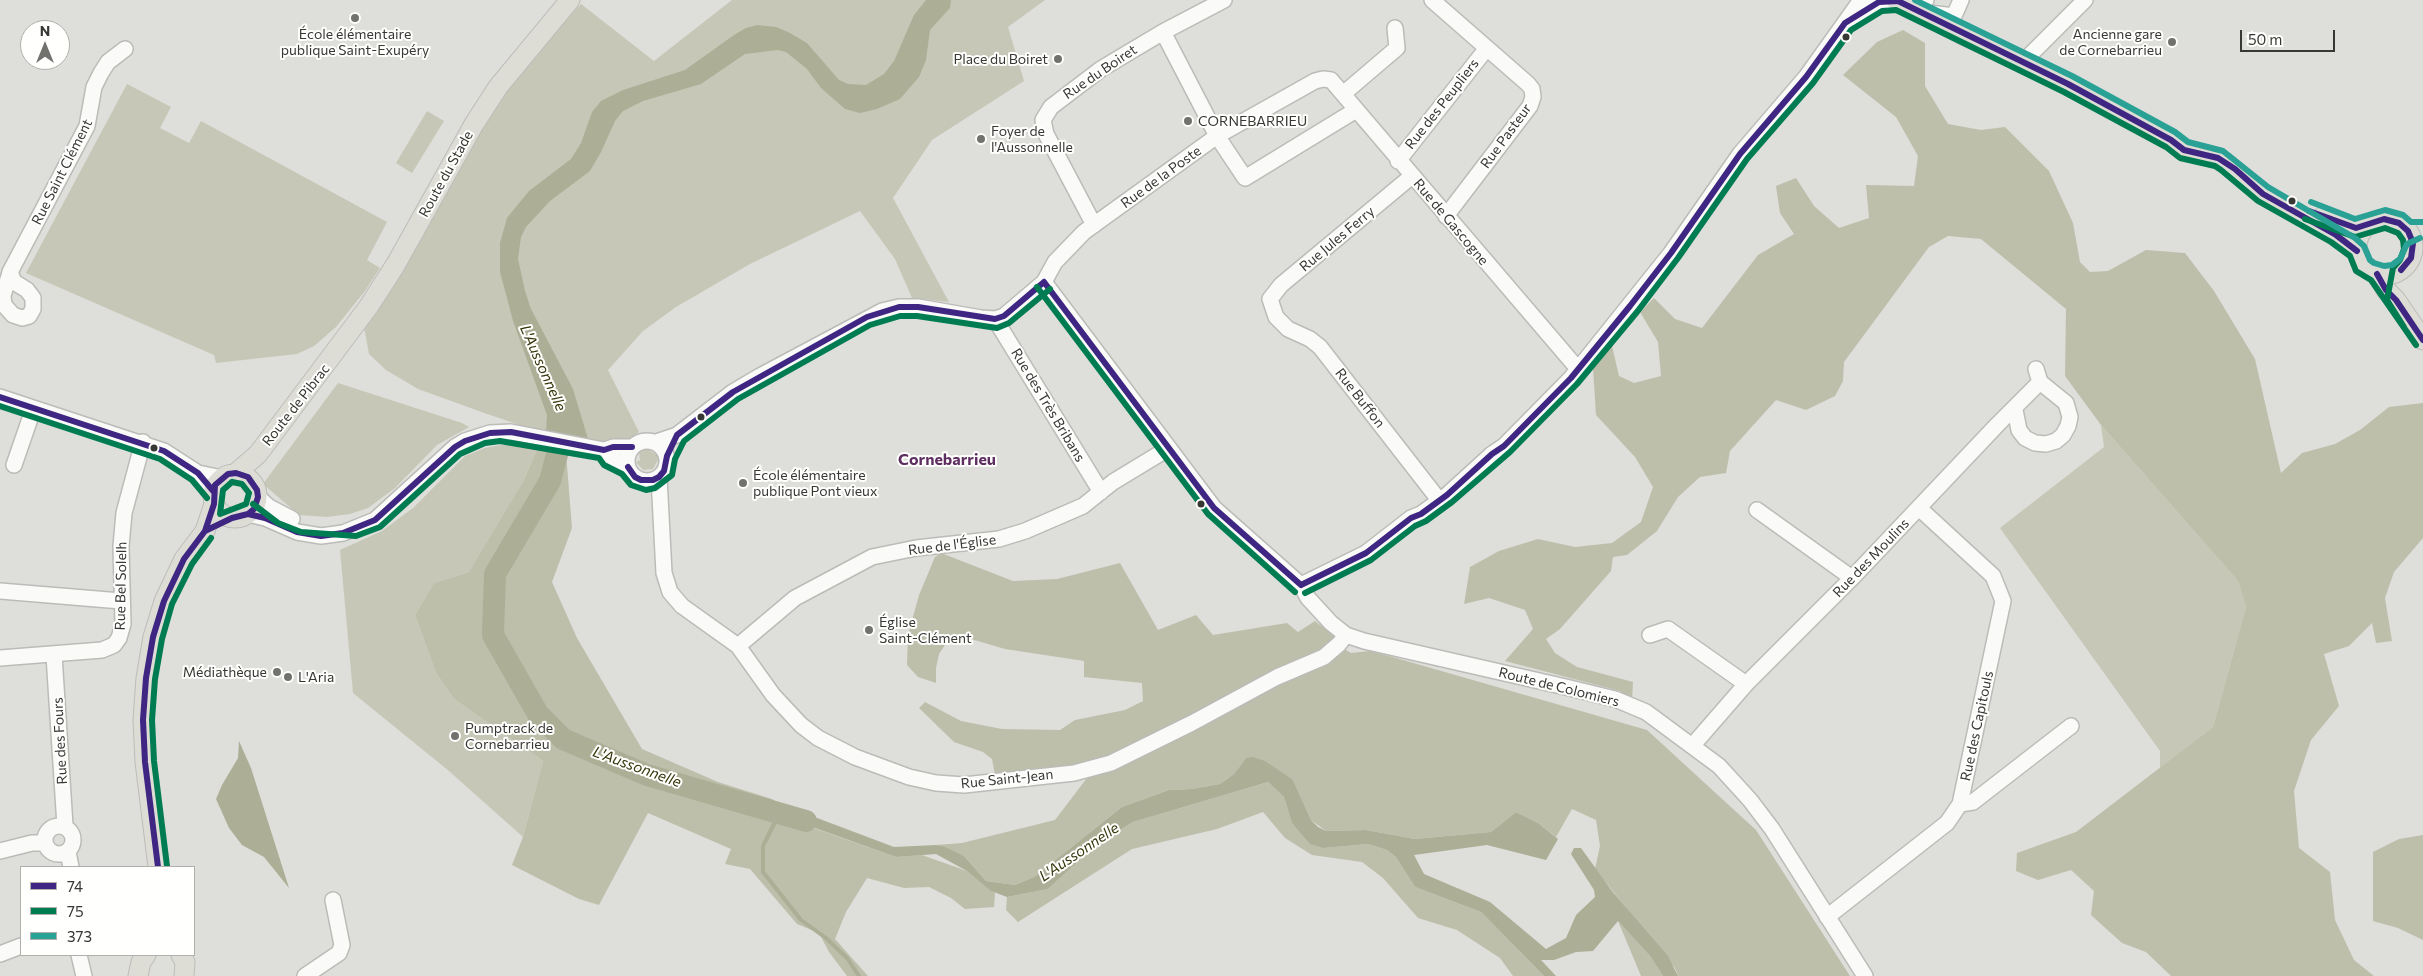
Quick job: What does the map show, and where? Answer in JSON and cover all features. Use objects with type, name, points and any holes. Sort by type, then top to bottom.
[{"type":"main road","name":"Route du Stade","points":[[333,356],[396,264],[474,124],[498,87],[570,0]]},
{"type":"main road","points":[[1897,1],[1922,2],[1957,8],[2068,84]]},
{"type":"main road","points":[[1922,2],[2171,140],[2192,154],[2211,156],[2226,162],[2263,194],[2336,235],[2357,251]]},
{"type":"main road","points":[[2171,140],[2210,147],[2231,155],[2275,192],[2328,220],[2356,228],[2376,220],[2392,220],[2415,231],[2418,248],[2407,265],[2401,270],[2390,275],[2377,274],[2363,266],[2357,251],[2358,236],[2368,224]]},
{"type":"main road","points":[[2396,300],[2401,270]]},
{"type":"main road","points":[[2377,274],[2386,290],[2396,300],[2423,340]]},
{"type":"main road","name":"Route de Pibrac","points":[[221,487],[258,454],[333,356]]},
{"type":"main road","name":"Route de Pibrac","points":[[258,454],[258,493]]},
{"type":"main road","points":[[158,866],[145,762],[143,720],[146,678],[153,637],[164,601],[184,559],[205,531],[221,487],[248,477],[258,493],[254,509],[205,531]]},
{"type":"main road","points":[[221,487],[218,510],[240,516]]},
{"type":"main road","points":[[138,976],[141,962],[145,956]]},
{"type":"main road","points":[[182,956],[185,962],[184,976]]},
{"type":"street","points":[[1224,0],[1163,32],[1217,136],[1245,178],[1356,110]]},
{"type":"street","name":"Rue Pasteur","points":[[1432,0],[1528,84],[1532,89],[1533,97],[1530,106],[1446,216]]},
{"type":"street","points":[[1301,585],[1366,553],[1411,518],[1421,514],[1439,500],[1492,454],[1504,446],[1578,369],[1671,253],[1740,154],[1806,77],[1861,0]]},
{"type":"street","points":[[2028,57],[2085,0]]},
{"type":"street","points":[[1845,23],[1879,2],[1897,1]]},
{"type":"street","points":[[1343,94],[1398,48],[1396,28]]},
{"type":"street","name":"Rue du Boiret","points":[[1094,225],[1046,134],[1043,120],[1051,107],[1068,92],[1101,69],[1163,32]]},
{"type":"street","name":"Rue des Peupliers","points":[[1398,161],[1486,48]]},
{"type":"street","name":"Rue Saint Clément","points":[[10,272],[87,126],[94,87],[101,73],[108,62],[125,49]]},
{"type":"street","name":"Rue de Gascogne","points":[[1323,79],[1331,80],[1398,161],[1578,369]]},
{"type":"street","name":"Rue de la Poste","points":[[995,318],[1004,316],[1044,282],[1055,262],[1084,232],[1217,136],[1316,81],[1323,79]]},
{"type":"street","name":"Rue Jules Ferry","points":[[1271,307],[1270,299],[1272,294],[1281,285],[1412,176]]},
{"type":"street","name":"Route de Colomiers","points":[[1044,282],[1214,508],[1301,585],[1319,611],[1346,635],[1364,642],[1615,699],[1646,712],[1720,766],[1750,800],[1772,830],[1865,976]]},
{"type":"street","points":[[240,516],[265,518],[298,532],[321,536],[343,533],[375,520],[407,493],[442,457],[465,441],[500,432],[604,450],[613,447],[632,447],[644,441],[656,442],[677,435],[735,390],[882,311],[899,307],[918,307],[995,318]]},
{"type":"street","name":"Rue Buffon","points":[[1271,307],[1276,317],[1288,329],[1310,339],[1320,347],[1439,500]]},
{"type":"street","name":"Rue des Très Bribans","points":[[995,318],[1101,492]]},
{"type":"street","name":"Rue des Moulins","points":[[1693,745],[1746,684],[1919,508],[1993,419],[2015,410],[2038,376],[2066,403],[2070,416],[2068,426],[2063,435],[2056,441],[2046,444],[2035,443],[2025,438],[2019,430],[2015,410]]},
{"type":"street","points":[[0,398],[164,450],[221,487]]},
{"type":"street","points":[[14,465],[33,410]]},
{"type":"street","points":[[604,450],[610,458],[628,467],[635,477],[647,481],[659,477],[667,464],[667,456],[677,435]]},
{"type":"street","name":"Rue Bel Solelh","points":[[0,658],[102,650],[114,645],[119,638],[122,624],[120,546],[124,513],[143,442]]},
{"type":"street","points":[[656,442],[663,448],[667,456]]},
{"type":"street","points":[[628,467],[628,453],[632,447]]},
{"type":"street","name":"Rue de l'Église","points":[[738,646],[796,598],[872,557],[916,548],[999,539],[1059,518],[1083,506],[1112,482],[1169,448]]},
{"type":"street","name":"Rue Saint-Jean","points":[[659,477],[664,572],[670,592],[682,606],[738,646],[773,695],[802,725],[818,738],[862,760],[909,777],[936,783],[964,785],[1074,773],[1111,763],[1192,723],[1277,677],[1324,656],[1339,644],[1346,635]]},
{"type":"street","points":[[258,493],[283,516],[303,524],[354,528]]},
{"type":"street","name":"Rue des Capitouls","points":[[1827,917],[1947,823],[1960,804],[2003,601],[1993,576],[1919,508]]},
{"type":"street","points":[[1757,510],[1852,578]]},
{"type":"street","points":[[0,591],[121,600]]},
{"type":"street","points":[[1650,635],[1668,629],[1746,684]]},
{"type":"street","name":"Rue des Fours","points":[[54,655],[65,826]]},
{"type":"street","points":[[1960,804],[1973,802],[2071,726]]},
{"type":"street","points":[[60,825],[65,826],[74,838],[71,848],[62,858],[50,851],[45,843],[46,833],[50,829],[60,825]]},
{"type":"street","points":[[0,851],[32,843],[45,843]]},
{"type":"street","points":[[305,976],[339,953],[342,945],[333,900]]},
{"type":"street","points":[[0,954],[20,946]]},
{"type":"street","points":[[79,956],[84,976]]},
{"type":"shaded area","points":[[732,0],[1045,0],[1008,27],[1024,81],[932,140],[893,198],[949,302],[912,298],[895,259],[860,211],[750,264],[676,307],[643,331],[608,370],[639,432],[625,442],[610,443],[526,427],[490,415],[418,389],[386,370],[369,354],[364,327],[483,120],[530,60],[581,4],[654,61]]},
{"type":"shaded area","points":[[1903,30],[1925,43],[1925,86],[1948,124],[1981,130],[2005,127],[2049,171],[2073,223],[2080,262],[2090,272],[2108,271],[2146,250],[2185,253],[2214,291],[2255,359],[2281,473],[2302,453],[2335,444],[2360,430],[2389,407],[2423,403],[2423,538],[2394,572],[2385,598],[2392,641],[2376,643],[2372,623],[2349,646],[2324,654],[2339,706],[2311,740],[2294,791],[2299,848],[2330,872],[2335,920],[2354,960],[2374,976],[2171,976],[2146,952],[2122,943],[2091,915],[2094,891],[2071,870],[2038,880],[2016,871],[2017,853],[2076,832],[2213,727],[2246,607],[2238,581],[2101,425],[2065,376],[2066,309],[1981,239],[1948,236],[1929,247],[1844,362],[1843,381],[1835,396],[1806,410],[1776,400],[1730,451],[1726,473],[1700,477],[1678,497],[1657,531],[1627,555],[1613,557],[1611,571],[1560,629],[1546,639],[1555,653],[1577,667],[1633,682],[1632,700],[1620,691],[1505,661],[1533,629],[1525,610],[1489,598],[1464,604],[1470,567],[1499,551],[1538,539],[1575,547],[1612,543],[1641,522],[1653,487],[1635,457],[1596,415],[1593,368],[1612,346],[1619,376],[1634,383],[1661,376],[1658,342],[1640,312],[1654,298],[1675,319],[1702,328],[1758,255],[1794,234],[1780,213],[1776,186],[1796,178],[1814,206],[1839,228],[1869,218],[1866,185],[1914,186],[1918,156],[1896,117],[1843,75],[1877,42]]},
{"type":"shaded area","points":[[127,84],[171,107],[160,128],[189,143],[201,121],[387,222],[367,260],[380,268],[365,291],[336,327],[314,346],[297,354],[216,363],[214,355],[26,273]]},
{"type":"shaded area","points":[[427,111],[444,121],[412,173],[396,163]]},
{"type":"shaded area","points":[[338,383],[462,423],[469,427],[437,445],[395,488],[368,508],[350,514],[327,517],[299,515],[263,484]]},
{"type":"shaded area","points":[[2101,425],[2238,581],[2246,607],[2213,727],[2160,768],[2160,751],[2000,528],[2104,447]]},
{"type":"shaded area","points":[[517,442],[538,447],[523,482],[492,538],[469,572],[434,583],[415,615],[436,673],[454,699],[543,761],[523,837],[449,771],[353,693],[340,550],[382,531],[413,508],[465,456],[485,448]]},
{"type":"shaded area","points":[[538,447],[566,453],[572,528],[552,582],[577,638],[642,749],[718,782],[772,799],[780,804],[777,815],[896,857],[922,855],[967,871],[995,893],[994,907],[965,909],[951,898],[929,887],[904,888],[867,878],[846,912],[835,939],[868,976],[847,976],[829,952],[819,933],[797,924],[750,869],[725,864],[731,849],[648,813],[599,905],[579,899],[512,865],[523,837],[543,761],[454,699],[436,673],[415,615],[434,583],[469,572],[523,482]]},
{"type":"shaded area","points":[[643,449],[648,449],[657,455],[658,460],[653,469],[643,470],[636,462],[640,460],[639,452]]},
{"type":"shaded area","points":[[941,553],[1013,581],[1057,579],[1120,563],[1158,630],[1196,615],[1213,635],[1287,623],[1298,632],[1315,621],[1334,636],[1333,642],[1351,653],[1370,651],[1647,730],[1756,830],[1850,976],[1678,976],[1675,968],[1595,869],[1600,846],[1596,820],[1572,809],[1556,837],[1538,823],[1516,812],[1491,832],[1415,839],[1366,830],[1326,831],[1311,820],[1293,780],[1246,758],[1234,774],[1220,784],[1192,789],[1169,790],[1122,807],[1034,877],[1015,885],[986,881],[964,856],[936,845],[962,843],[1055,820],[1087,778],[1084,763],[1072,767],[995,775],[992,759],[983,752],[954,742],[919,708],[925,702],[961,721],[1002,729],[1060,730],[1075,720],[1125,710],[1143,701],[1142,683],[1084,677],[1084,661],[1005,649],[957,637],[947,642],[939,654],[936,668],[936,683],[918,677],[907,665],[908,635],[919,595],[935,557]]},
{"type":"shaded area","points":[[1268,782],[1284,797],[1292,823],[1324,848],[1368,844],[1387,850],[1396,857],[1415,887],[1481,912],[1544,976],[1513,976],[1500,958],[1457,930],[1418,918],[1383,878],[1362,862],[1312,855],[1285,838],[1263,812],[1217,829],[1132,849],[1018,922],[1006,910],[1007,897],[1048,889],[1097,844],[1133,822]]},
{"type":"shaded area","points":[[2423,835],[2423,940],[2398,928],[2373,921],[2373,852],[2399,839]]},
{"type":"shaded area","points":[[1618,921],[1650,956],[1663,976],[1641,976]]},
{"type":"water","points":[[926,0],[951,0],[950,8],[930,30],[926,60],[919,77],[900,99],[877,109],[860,113],[845,109],[821,88],[807,69],[786,52],[778,50],[745,54],[701,84],[643,101],[623,111],[615,121],[590,171],[550,201],[526,227],[521,237],[518,259],[525,291],[531,309],[573,389],[588,439],[546,432],[547,415],[513,321],[500,272],[500,243],[507,218],[529,191],[571,159],[581,143],[592,112],[601,101],[623,90],[685,70],[734,35],[746,28],[757,25],[776,27],[788,32],[807,43],[839,80],[848,84],[866,85],[884,74],[894,61],[914,15]]},
{"type":"water","points":[[239,741],[251,768],[289,888],[264,857],[242,845],[229,828],[216,799],[238,758]]},
{"type":"water","points":[[1253,757],[1265,761],[1293,780],[1311,820],[1318,827],[1326,831],[1366,830],[1415,839],[1491,832],[1516,812],[1538,823],[1558,839],[1546,860],[1487,845],[1414,855],[1424,874],[1490,902],[1546,949],[1566,938],[1576,915],[1595,897],[1594,890],[1571,854],[1574,848],[1581,848],[1612,891],[1668,956],[1678,976],[1663,976],[1650,956],[1618,921],[1593,951],[1576,952],[1554,960],[1541,960],[1556,976],[1544,976],[1481,912],[1415,887],[1396,857],[1387,850],[1368,844],[1324,848],[1310,844],[1292,823],[1284,797],[1268,782],[1133,822],[1097,844],[1048,889],[1007,897],[991,891],[967,871],[936,854],[896,857],[776,814],[780,804],[894,847],[936,845],[945,847],[964,856],[986,881],[1015,885],[1034,877],[1122,807],[1169,790],[1192,789],[1220,784],[1234,774],[1246,758]]},
{"type":"waterway","name":"L'Aussonnelle","points":[[566,420],[550,481],[495,574],[493,635],[538,714],[563,739],[647,775],[806,821]]},
{"type":"waterway","points":[[780,812],[763,846],[763,872],[801,920],[826,938],[847,958],[859,976]]},
{"type":"transit line","name":"373","points":[[1915,0],[2072,76],[2175,132],[2188,142],[2223,151],[2268,187],[2355,238],[2364,246],[2370,260],[2374,263],[2384,266],[2392,265],[2400,259],[2407,244],[2420,238]]},
{"type":"transit line","name":"74","points":[[1301,585],[1366,553],[1411,518],[1421,514],[1447,495],[1492,454],[1504,446],[1571,378],[1630,306],[1671,253],[1740,154],[1806,77],[1845,23],[1879,2],[1898,1],[2068,84],[2171,140],[2184,150],[2218,158],[2235,169],[2263,194],[2336,235],[2357,251]]},
{"type":"transit line","name":"75","points":[[1305,593],[1371,560],[1415,526],[1426,521],[1452,502],[1510,452],[1577,384],[1637,312],[1678,258],[1747,159],[1813,83],[1851,30],[1882,11],[1896,10],[2064,92],[2166,147],[2180,158],[2215,166],[2258,201],[2331,242],[2350,256],[2356,271],[2371,280],[2416,345]]},
{"type":"transit line","name":"373","points":[[2311,202],[2355,219],[2385,210],[2403,215],[2411,222],[2423,222]]},
{"type":"transit line","name":"74","points":[[2309,211],[2356,228],[2384,219],[2399,223],[2408,231],[2413,243],[2411,258],[2401,270]]},
{"type":"transit line","name":"75","points":[[2305,219],[2355,237],[2385,228],[2398,233],[2403,240],[2404,249],[2400,260],[2393,268],[2387,300],[2404,327]]},
{"type":"transit line","name":"74","points":[[2377,274],[2386,290],[2396,300],[2423,340]]},
{"type":"transit line","name":"74","points":[[1044,282],[1214,508],[1301,585]]},
{"type":"transit line","name":"74","points":[[628,467],[635,477],[641,480],[653,480],[659,477],[664,471],[667,456],[677,435],[733,392],[867,317],[899,307],[918,307],[995,319],[1004,316],[1044,282]]},
{"type":"transit line","name":"75","points":[[1037,287],[1208,514],[1295,592]]},
{"type":"transit line","name":"75","points":[[253,504],[278,523],[301,532],[356,536],[380,527],[460,454],[485,443],[500,441],[599,458],[604,465],[622,474],[631,485],[646,490],[655,488],[672,475],[675,459],[684,441],[738,399],[870,325],[900,316],[917,316],[997,328],[1009,323],[1050,289]]},
{"type":"transit line","name":"74","points":[[0,397],[164,451],[198,473],[214,492]]},
{"type":"transit line","name":"75","points":[[0,406],[160,459],[192,480],[207,498]]},
{"type":"transit line","name":"74","points":[[248,514],[265,518],[297,532],[321,536],[343,533],[375,520],[455,447],[465,441],[490,433],[511,432],[604,450],[613,447],[632,447]]},
{"type":"transit line","name":"74","points":[[236,473],[248,477],[257,490],[258,497],[254,509],[248,514],[232,518],[205,531],[214,504],[215,485],[228,474],[236,473]]},
{"type":"transit line","name":"75","points":[[232,482],[242,484],[249,493],[246,504],[220,514],[223,490],[232,482]]},
{"type":"transit line","name":"74","points":[[158,866],[145,762],[143,720],[146,678],[153,637],[164,601],[184,559],[205,531]]},
{"type":"transit line","name":"75","points":[[167,866],[154,761],[152,720],[155,679],[162,639],[172,604],[192,564],[211,538]]},
{"type":"place","name":"École élémentaire publique Saint-Exupéry","points":[[355,18]]},
{"type":"place","name":"Ancienne gare de Cornebarrieu","points":[[2172,42]]},
{"type":"place","name":"Place du Boiret","points":[[1058,59]]},
{"type":"place","name":"CORNEBARRIEU","points":[[1188,121]]},
{"type":"place","name":"Foyer de l'Aussonnelle","points":[[981,139]]},
{"type":"place","name":"École élémentaire publique Pont vieux","points":[[743,483]]},
{"type":"place","name":"Église Saint-Clément","points":[[869,630]]},
{"type":"place","name":"Médiathèque","points":[[277,672]]},
{"type":"place","name":"L'Aria","points":[[288,677]]},
{"type":"place","name":"Pumptrack de Cornebarrieu","points":[[455,736]]},
{"type":"district","name":"Cornebarrieu","points":[[947,460]]}]
